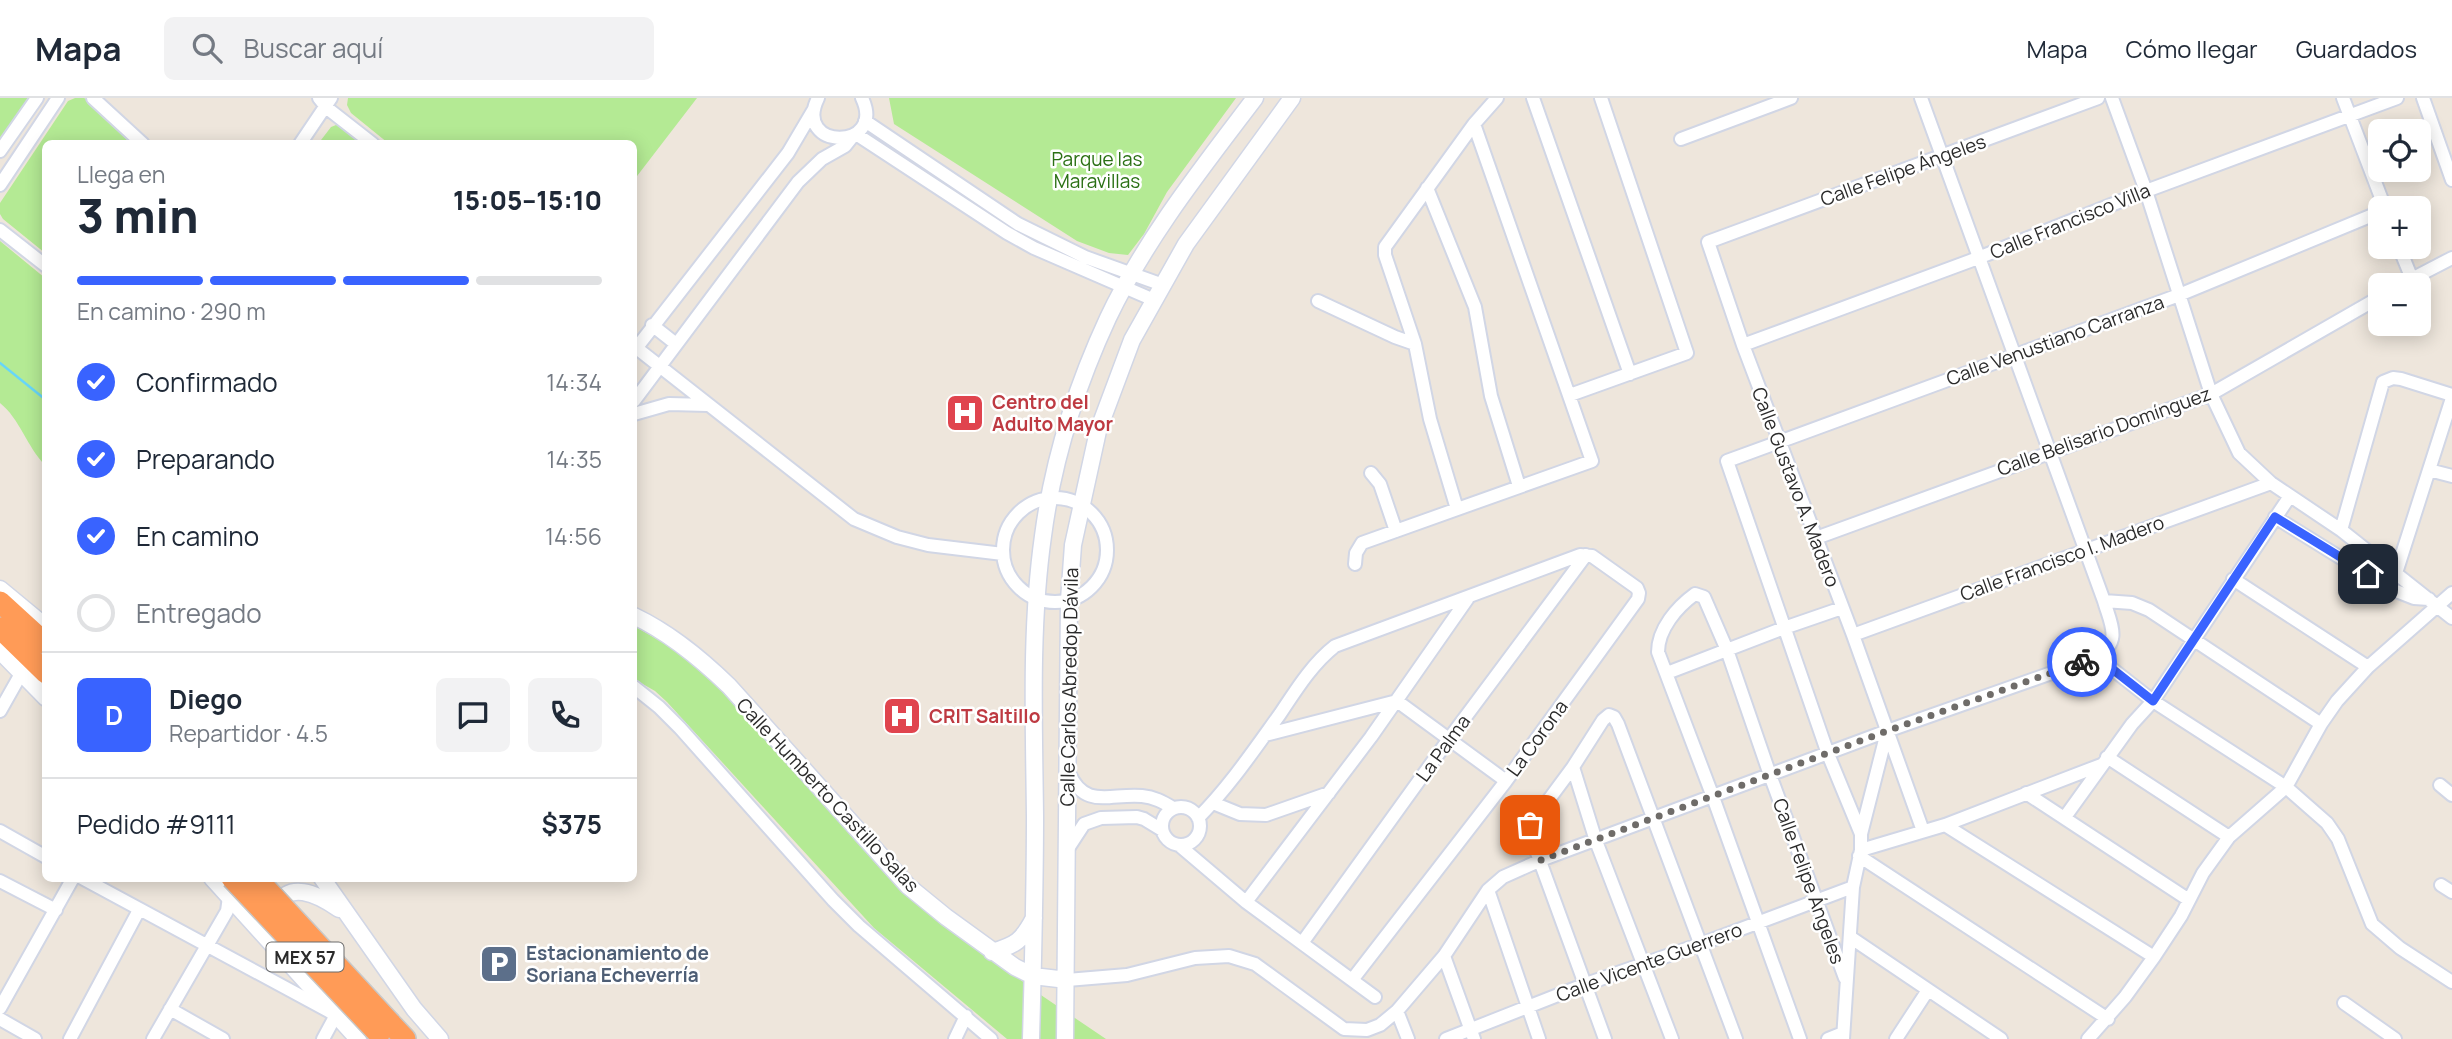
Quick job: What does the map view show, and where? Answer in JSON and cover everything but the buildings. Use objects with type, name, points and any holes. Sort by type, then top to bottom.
[{"type":"highway","points":[[2,599],[42,640]]},
{"type":"highway","points":[[0,628],[42,669]]},
{"type":"highway","name":"MEX 57","points":[[261,882],[384,1032]]},
{"type":"highway","name":"MEX 57","points":[[231,898],[384,1032],[405,1039]]},
{"type":"main road","name":"Calle Carlos Abredop Dávila","points":[[1031,1039],[1035,916],[1034,716],[1037,599],[1049,498],[1071,410],[1092,355],[1128,280],[1191,184],[1255,98]]},
{"type":"main road","name":"Calle Carlos Abredop Dávila","points":[[1065,1039],[1069,600],[1073,545],[1098,431],[1132,340],[1154,300],[1194,233],[1292,98]]},
{"type":"main road","points":[[2,599],[42,625]]},
{"type":"main road","name":"Calle Humberto Castillo Salas","points":[[637,617],[671,636],[702,659],[908,886],[992,951],[1033,976],[1067,980]]},
{"type":"main road","points":[[0,651],[42,694]]},
{"type":"main road","points":[[216,882],[358,1039]]},
{"type":"main road","points":[[231,898],[253,882]]},
{"type":"main road","points":[[326,882],[414,1009],[440,1039]]},
{"type":"main road","points":[[285,958],[275,935],[273,922],[275,909],[281,899],[297,892],[314,894],[346,913]]},
{"type":"main road","points":[[992,951],[1007,948],[1019,941],[1035,916]]},
{"type":"street","points":[[0,151],[37,98]]},
{"type":"street","points":[[0,185],[58,98]]},
{"type":"street","points":[[93,98],[139,140]]},
{"type":"street","points":[[637,397],[798,182],[822,159],[845,146],[865,121],[866,106],[863,98]]},
{"type":"street","points":[[1457,509],[1430,419],[1415,344],[1385,255],[1385,247],[1474,124],[1497,98]]},
{"type":"street","points":[[1533,98],[1630,374]]},
{"type":"street","points":[[1570,396],[1687,354],[1601,98]]},
{"type":"street","points":[[1681,139],[1791,98]]},
{"type":"street","points":[[1067,980],[1127,975],[1195,958],[1229,956],[1255,964],[1345,1034],[1367,1030],[1380,1025],[1397,1011],[1444,956],[1488,890],[1503,877],[1541,860],[1887,731],[2097,657],[2107,650],[2112,643],[2112,630],[2104,601],[1921,98]]},
{"type":"street","name":"Calle Felipe Ángeles","points":[[1708,242],[2098,98]]},
{"type":"street","points":[[2112,98],[2146,191],[2211,394],[2239,453],[2272,483],[2341,530],[2452,618]]},
{"type":"street","points":[[2343,98],[2380,196]]},
{"type":"street","name":"Calle Francisco Villa","points":[[1743,345],[2397,98]]},
{"type":"street","points":[[2423,98],[2452,180]]},
{"type":"street","points":[[302,140],[326,101],[369,140]]},
{"type":"street","points":[[812,102],[814,117],[821,132],[836,139],[854,135],[1034,248],[1128,280],[1163,285]]},
{"type":"street","points":[[637,344],[788,153],[812,102]]},
{"type":"street","points":[[865,121],[1018,224],[1128,280],[1154,300]]},
{"type":"street","points":[[1355,564],[1356,553],[1362,543],[1592,461],[1474,124]]},
{"type":"street","points":[[1427,188],[1475,307],[1491,396],[1519,486]]},
{"type":"street","name":"Calle Venustiano Carranza","points":[[1784,628],[1727,461],[2179,295],[2368,217]]},
{"type":"street","points":[[0,230],[42,263]]},
{"type":"street","name":"Calle Gustavo A. Madero","points":[[1708,242],[1743,345],[1853,635],[1923,831]]},
{"type":"street","points":[[2423,273],[2452,258]]},
{"type":"street","points":[[1318,301],[1415,344]]},
{"type":"street","name":"Calle Belisario Domínguez","points":[[1816,538],[2211,394],[2368,304]]},
{"type":"street","points":[[652,325],[676,344]]},
{"type":"street","points":[[637,350],[853,519],[871,528],[928,545],[1003,554]]},
{"type":"street","points":[[2341,530],[2383,382],[2401,379],[2452,397],[2396,573]]},
{"type":"street","points":[[637,413],[669,404],[709,405]]},
{"type":"street","points":[[2429,470],[2452,476]]},
{"type":"street","points":[[1371,473],[1380,484],[1396,531]]},
{"type":"street","name":"Calle Francisco I. Madero","points":[[1853,635],[2272,483]]},
{"type":"street","points":[[2065,817],[2104,761],[2153,701],[2290,496]]},
{"type":"street","points":[[1049,498],[1060,498],[1081,505],[1098,522],[1106,544],[1106,557],[1098,579],[1090,588],[1069,600],[1047,602],[1037,599],[1017,586],[1010,577],[1003,554],[1004,541],[1015,517],[1025,508],[1049,498]]},
{"type":"street","points":[[2275,517],[2391,589],[2433,602]]},
{"type":"street","points":[[1198,818],[1213,803],[1265,735],[1306,675],[1335,646],[1586,555]]},
{"type":"street","name":"La Corona","points":[[1352,980],[1506,781],[1638,599],[1637,588],[1592,556],[1586,555]]},
{"type":"street","name":"La Palma","points":[[1302,943],[1586,555]]},
{"type":"street","points":[[2233,579],[2368,667]]},
{"type":"street","points":[[2088,1039],[2108,1019],[2154,957],[2203,873],[2229,837],[2286,788],[2321,724],[2337,701],[2433,602],[2452,593]]},
{"type":"street","name":"Calle Felipe Ángeles","points":[[1667,673],[1658,652],[1660,637],[1676,611],[1695,594],[1704,597],[1727,650],[1845,978]]},
{"type":"street","points":[[1246,902],[1397,701],[1468,598]]},
{"type":"street","points":[[2104,601],[2140,606],[2321,724]]},
{"type":"street","points":[[1800,1039],[1667,673],[1842,608]]},
{"type":"street","points":[[1784,628],[1828,754],[1861,834]]},
{"type":"street","points":[[2097,657],[2153,701],[2286,788],[2327,823],[2333,831],[2372,924],[2400,948],[2452,982]]},
{"type":"street","points":[[0,710],[22,672]]},
{"type":"street","points":[[637,689],[680,728],[850,918],[991,1039]]},
{"type":"street","points":[[1397,701],[1506,781]]},
{"type":"street","points":[[1265,735],[1397,701]]},
{"type":"street","points":[[1605,1039],[1541,860],[1529,834],[1530,825],[1573,767],[1603,720],[1609,716],[1616,719],[1736,1039]]},
{"type":"street","points":[[1828,1039],[1843,1036],[1853,887],[1861,834],[1887,731]]},
{"type":"street","points":[[1860,853],[1945,825],[2104,761]]},
{"type":"street","points":[[2104,761],[2229,837]]},
{"type":"street","points":[[1573,767],[1596,841],[1672,1039]]},
{"type":"street","points":[[1067,770],[1079,790],[1088,796],[1141,796],[1155,798],[1173,808],[1188,808],[1198,818],[1199,832],[1189,844],[1180,846]]},
{"type":"street","points":[[2440,785],[2452,794]]},
{"type":"street","points":[[1213,803],[1240,814],[1266,815],[1329,793]]},
{"type":"street","points":[[2026,793],[2189,900]]},
{"type":"street","points":[[1101,797],[1101,818]]},
{"type":"street","points":[[1173,808],[1163,818],[1162,830],[1167,840],[1180,846],[1246,902],[1376,997]]},
{"type":"street","points":[[1067,850],[1084,824],[1101,818],[1137,817],[1162,830]]},
{"type":"street","points":[[1945,825],[2154,957]]},
{"type":"street","points":[[0,831],[42,855]]},
{"type":"street","points":[[1860,853],[2108,1019]]},
{"type":"street","points":[[0,881],[56,911]]},
{"type":"street","points":[[0,1008],[71,882]]},
{"type":"street","points":[[89,882],[336,1015],[323,1039]]},
{"type":"street","name":"Calle Vicente Guerrero","points":[[1446,1039],[1473,1035],[1527,1008],[1586,984],[1853,887]]},
{"type":"street","points":[[1488,890],[1539,1039]]},
{"type":"street","points":[[153,1039],[231,898]]},
{"type":"street","points":[[70,1039],[139,911]]},
{"type":"street","points":[[1850,937],[1995,1037]]},
{"type":"street","points":[[1444,956],[1473,1035]]},
{"type":"street","points":[[1896,1039],[1928,990]]},
{"type":"street","points":[[2344,1003],[2387,1037]]},
{"type":"street","points":[[170,1009],[223,1039]]},
{"type":"street","points":[[1397,1011],[1408,1039]]},
{"type":"street","points":[[955,1039],[966,1016]]},
{"type":"street","points":[[0,1020],[35,1039]]},
{"type":"green space","points":[[0,98],[32,98],[0,146]]},
{"type":"green space","points":[[84,98],[95,104],[129,140],[42,140],[68,101]]},
{"type":"green space","points":[[348,98],[697,98],[637,176],[637,140],[384,140],[351,113],[347,105]]},
{"type":"green space","name":"Parque las Maravillas","points":[[889,98],[1236,98],[1167,192],[1144,234],[1128,255],[1109,253],[1077,241],[894,124]]},
{"type":"green space","points":[[342,126],[360,140],[321,140],[331,127]]},
{"type":"green space","points":[[42,140],[42,251],[3,219],[0,203]]},
{"type":"green space","points":[[0,241],[42,276],[42,461],[13,417],[0,403]]},
{"type":"green space","points":[[637,628],[678,651],[716,684],[895,883],[1035,991],[1106,1039],[1007,1039],[874,928],[655,691],[637,681]]},
{"type":"waterway","points":[[0,363],[42,397]]},
{"type":"way so far","points":[[1530,825],[1529,834],[1541,860],[1887,731],[2082,662]]},
{"type":"place","name":"Centro del Adulto Mayor","points":[[965,413]]},
{"type":"place","name":"CRIT Saltillo","points":[[902,716]]},
{"type":"place","name":"Estacionamiento de Soriana Echeverría","points":[[499,964]]},
{"type":"route","points":[[2082,662],[2097,657],[2153,701],[2275,517],[2368,574]]}]
